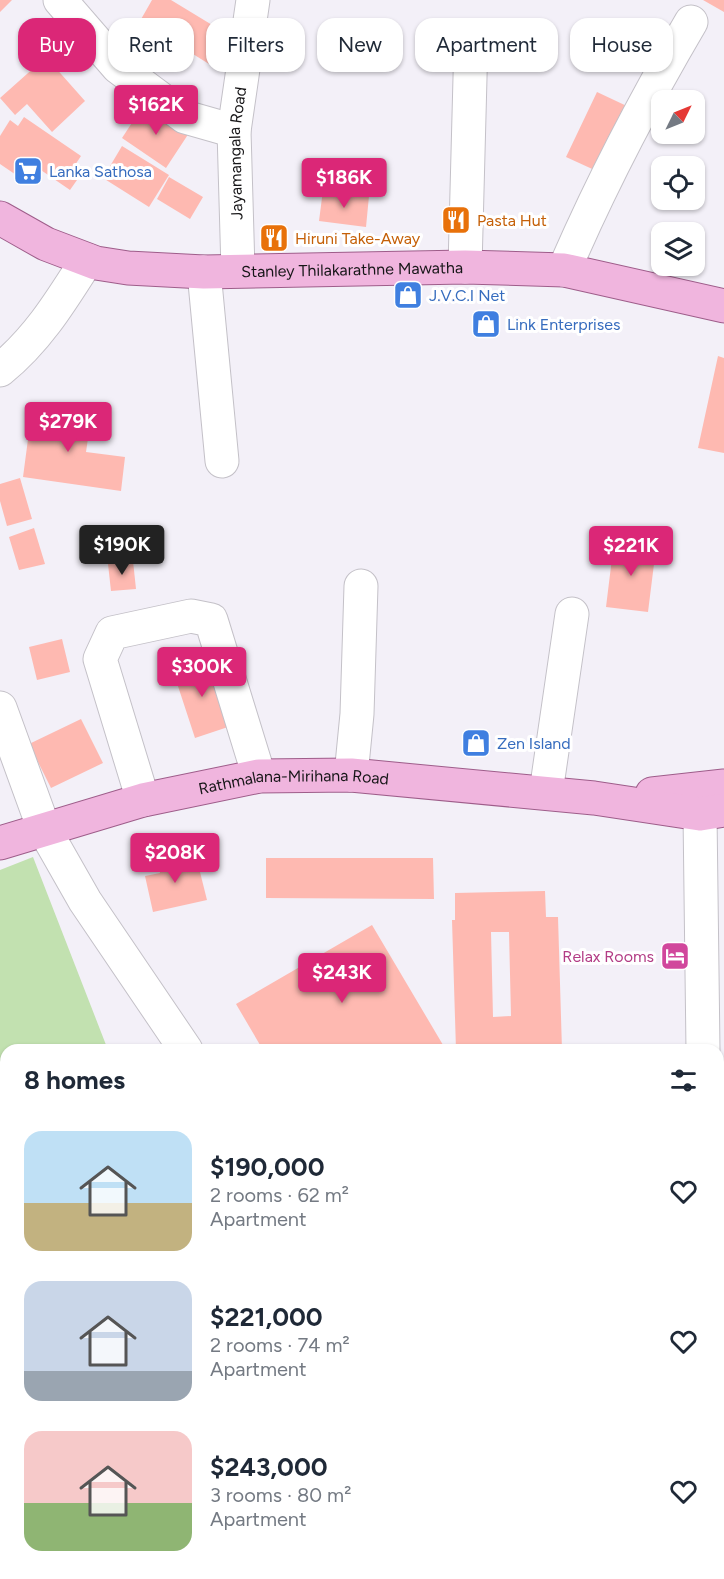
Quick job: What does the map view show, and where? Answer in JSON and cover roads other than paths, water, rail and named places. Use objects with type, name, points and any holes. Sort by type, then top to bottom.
[{"type":"main road","name":"Stanley Thilakarathne Mawatha","points":[[0,218],[46,244],[87,260],[128,268],[204,272],[465,267],[564,270],[720,307]]},
{"type":"main road","name":"Rathmalana-Mirihana Road","points":[[0,843],[143,800],[259,776],[351,775],[546,792],[712,812]]},
{"type":"main road","name":"Rathmalana-Mirihana Road","points":[[594,798],[724,786]]},
{"type":"street","points":[[60,0],[118,67],[175,110],[185,117],[234,130]]},
{"type":"street","name":"Jayamangala Road","points":[[238,270],[234,130],[253,0]]},
{"type":"street","points":[[564,270],[587,215],[644,102],[691,22]]},
{"type":"street","points":[[465,267],[470,72]]},
{"type":"street","points":[[0,370],[24,351],[46,324],[87,260]]},
{"type":"street","points":[[204,272],[222,461]]},
{"type":"street","points":[[351,775],[357,714],[361,586]]},
{"type":"street","points":[[546,792],[572,614]]},
{"type":"street","points":[[143,800],[100,659],[112,633],[191,616],[211,620],[259,776]]},
{"type":"street","points":[[0,708],[44,829],[85,901],[182,1044]]},
{"type":"street","points":[[703,1044],[712,812]]},
{"type":"place","name":"Lanka Sathosa","points":[[28,171]]},
{"type":"place","name":"Pasta Hut","points":[[456,220]]},
{"type":"place","name":"Hiruni Take-Away","points":[[274,238]]},
{"type":"place","name":"J.V.C.I Net","points":[[408,295]]},
{"type":"place","name":"Link Enterprises","points":[[486,324]]},
{"type":"place","name":"Zen Island","points":[[476,743]]},
{"type":"place","name":"Relax Rooms","points":[[675,956]]}]
